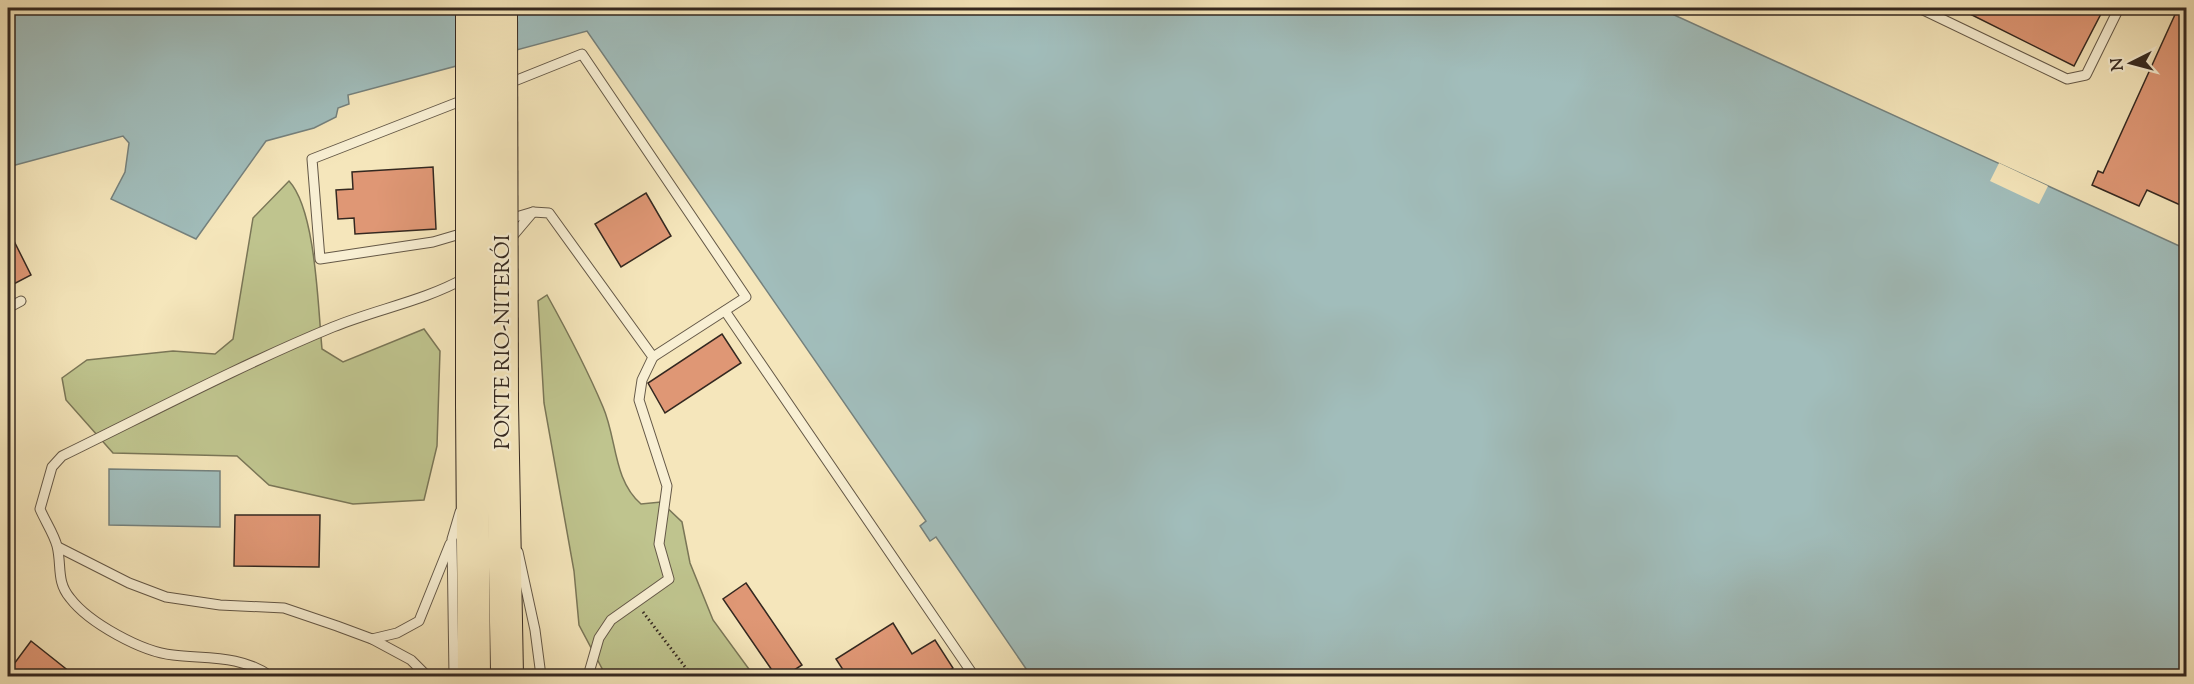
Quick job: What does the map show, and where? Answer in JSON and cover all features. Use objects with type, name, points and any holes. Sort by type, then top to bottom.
[{"type":"highway","name":"PONTE RIO-NITERÓI","points":[[472,8],[471,476],[474,676]]},
{"type":"highway","name":"PONTE RIO-NITERÓI","points":[[501,8],[502,403],[507,676]]},
{"type":"lane","points":[[1919,8],[2067,79],[2086,75],[2119,8]]},
{"type":"lane","points":[[496,88],[582,54],[746,297],[653,357],[642,380],[639,400],[667,486],[659,544],[669,579],[611,620],[599,638],[588,676]]},
{"type":"lane","points":[[477,229],[433,242],[320,259],[312,159],[485,92]]},
{"type":"lane","points":[[488,225],[533,212],[549,213],[653,357]]},
{"type":"lane","points":[[270,676],[259,669],[222,657],[171,655],[140,646],[92,618],[70,599],[59,580],[58,547],[40,509],[52,467],[62,456],[334,326],[443,290],[484,267],[533,212]]},
{"type":"lane","points":[[8,308],[21,301]]},
{"type":"lane","points":[[725,311],[974,676]]},
{"type":"lane","points":[[372,639],[397,633],[419,621],[452,539],[471,476]]},
{"type":"lane","points":[[503,477],[535,630],[541,676]]},
{"type":"lane","points":[[452,539],[454,676]]},
{"type":"lane","points":[[58,547],[129,583],[166,597],[220,605],[284,608],[372,639],[411,660],[427,676]]},
{"type":"path","points":[[637,603],[692,676]]},
{"type":"green space","points":[[289,181],[298,195],[310,236],[322,349],[343,362],[424,329],[440,351],[437,446],[424,500],[353,504],[269,485],[237,456],[113,453],[66,400],[62,378],[87,360],[173,351],[215,354],[233,339],[253,218]]},
{"type":"green space","points":[[547,295],[608,419],[625,483],[641,504],[661,502],[682,522],[690,563],[713,620],[754,676],[606,676],[579,625],[574,571],[544,403],[538,301]]},
{"type":"water","points":[[8,8],[1659,8],[2186,249],[2186,676],[1031,676],[936,537],[930,541],[920,526],[926,521],[587,31],[348,95],[349,104],[338,108],[336,117],[314,128],[266,141],[196,239],[111,199],[125,172],[129,143],[123,136],[8,167]]},
{"type":"water","points":[[109,469],[220,471],[220,527],[109,525]]},
{"type":"pier","points":[[1999,163],[2048,186],[2039,204],[1990,181]]},
{"type":"building","points":[[1958,8],[2104,8],[2074,66]]},
{"type":"building","points":[[2178,8],[2187,8],[2187,208],[2147,190],[2139,206],[2092,185],[2098,171],[2103,173]]},
{"type":"building","points":[[433,167],[436,229],[355,234],[354,218],[338,219],[336,190],[353,189],[352,172]]},
{"type":"building","points":[[646,193],[671,236],[621,267],[595,224]]},
{"type":"building","points":[[8,229],[31,275],[8,287]]},
{"type":"building","points":[[722,334],[741,363],[665,413],[648,383]]},
{"type":"building","points":[[235,515],[320,515],[319,567],[234,566]]},
{"type":"building","points":[[746,583],[802,665],[785,676],[776,676],[723,599]]},
{"type":"building","points":[[893,623],[912,654],[935,640],[953,668],[941,676],[847,676],[836,659]]},
{"type":"building","points":[[31,641],[75,676],[8,676],[8,672]]}]
